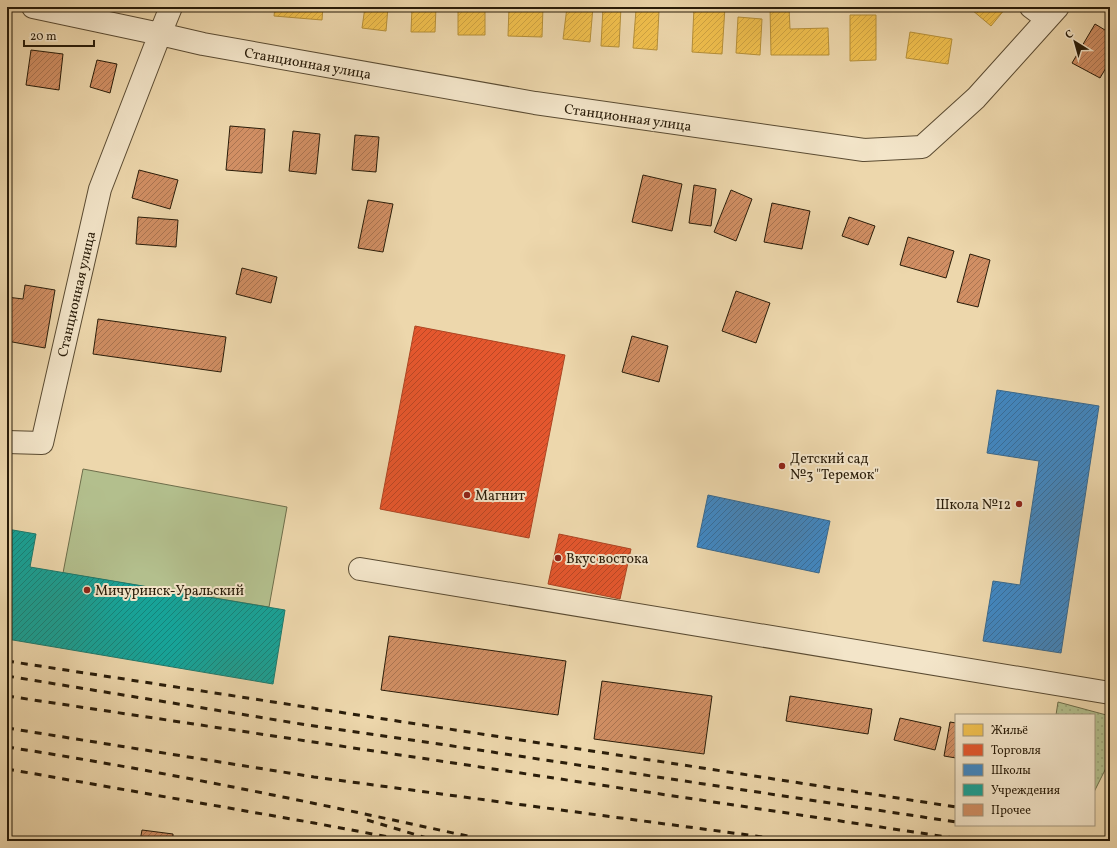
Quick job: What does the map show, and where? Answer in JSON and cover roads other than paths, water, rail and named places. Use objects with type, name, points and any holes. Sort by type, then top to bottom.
[{"type":"street","name":"Станционная улица","points":[[33,7],[203,44],[534,103],[864,150],[922,147],[976,98],[1045,11]]},
{"type":"street","points":[[160,34],[172,7]]},
{"type":"street","name":"Станционная улица","points":[[7,442],[42,444],[100,190],[160,34]]},
{"type":"street","points":[[360,569],[1110,693]]},
{"type":"railway","points":[[7,661],[955,807]]},
{"type":"railway","points":[[7,676],[301,724],[955,822]]},
{"type":"railway","points":[[7,696],[967,840]]},
{"type":"railway","points":[[7,728],[314,777],[793,841]]},
{"type":"railway","points":[[7,747],[128,767],[249,790],[490,841]]},
{"type":"railway","points":[[7,769],[410,841]]},
{"type":"railway","points":[[367,820],[437,841]]},
{"type":"place","name":"Детский сад №3 \"Теремок\"","points":[[782,466]]},
{"type":"place","name":"Магнит","points":[[467,495]]},
{"type":"place","name":"Школа №12","points":[[1019,504]]},
{"type":"place","name":"Вкус востока","points":[[558,558]]},
{"type":"place","name":"Мичуринск-Уральский","points":[[87,590]]}]
